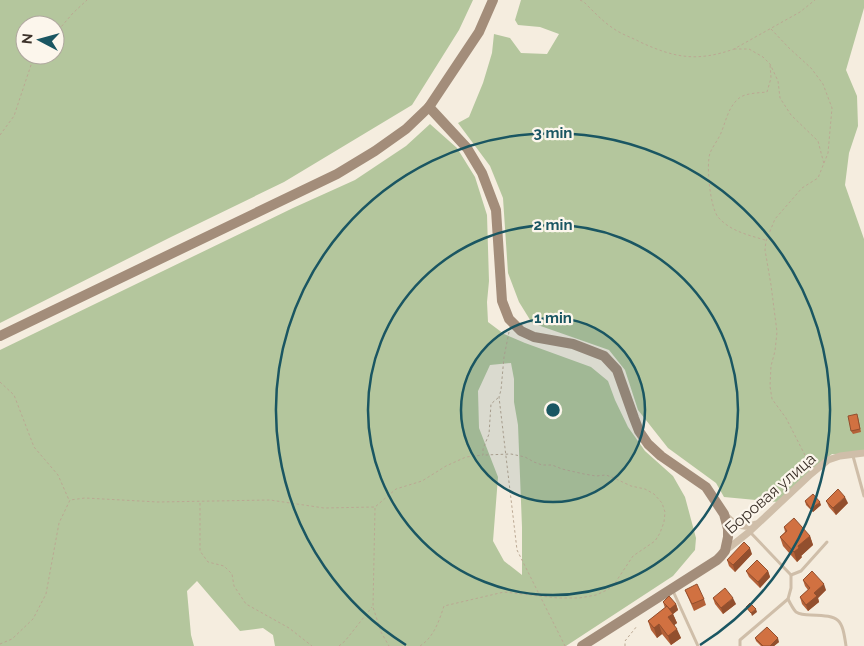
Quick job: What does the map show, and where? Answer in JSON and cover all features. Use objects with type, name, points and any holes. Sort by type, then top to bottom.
[{"type":"street","points":[[0,336],[336,174],[383,145],[406,129],[429,107],[479,32],[493,0]]},
{"type":"street","points":[[429,107],[467,148],[482,173],[496,210],[502,301],[509,319],[521,331],[534,336],[573,344],[604,356],[616,370],[634,418],[648,444],[661,456],[706,487],[724,514],[737,525],[750,527],[757,524]]},
{"type":"street","name":"Боровая улица","points":[[725,550],[750,532],[828,460],[840,456],[864,453]]},
{"type":"street","points":[[582,646],[722,556],[728,537],[724,514]]},
{"type":"lane","points":[[853,455],[864,496]]},
{"type":"lane","points":[[740,646],[740,640],[788,598],[791,588],[791,575],[750,532]]},
{"type":"lane","points":[[791,575],[801,571],[827,542]]},
{"type":"lane","points":[[672,589],[698,646]]},
{"type":"lane","points":[[788,598],[795,611],[803,615],[831,617],[840,622],[844,629],[846,646]]},
{"type":"path","points":[[65,22],[87,0]]},
{"type":"path","points":[[580,0],[601,20],[620,33],[659,51],[677,56],[692,57],[734,49],[771,30],[800,12],[814,0]]},
{"type":"path","points":[[771,30],[811,68],[823,84],[832,108],[828,153],[818,178],[802,188],[775,219],[766,241],[765,250],[776,332],[775,351],[771,366],[770,386],[772,399],[786,418],[807,460],[815,471]]},
{"type":"path","points":[[734,49],[749,49],[763,57],[770,64],[778,81],[780,98],[791,115],[818,141],[824,164]]},
{"type":"path","points":[[766,241],[737,232],[716,215],[708,182],[710,154],[721,134],[728,112],[739,98],[753,93],[767,92],[771,78],[770,64]]},
{"type":"path","points":[[0,134],[14,116],[31,65]]},
{"type":"path","points":[[505,328],[509,332],[504,357],[500,397],[517,550],[565,646]]},
{"type":"path","points":[[0,382],[14,394],[34,447],[58,475],[70,500]]},
{"type":"path","points":[[483,456],[483,449],[490,434],[491,404],[500,397]]},
{"type":"path","points":[[70,500],[85,498],[158,502],[270,500],[324,508],[375,507],[396,489],[422,481],[446,466],[466,457],[511,454],[525,457],[542,465],[552,465],[596,476],[606,475],[654,494],[662,503],[665,512],[662,528],[654,541],[632,556],[613,586],[607,590],[596,595],[580,598],[558,598],[504,592],[444,606],[438,624],[427,642],[420,646]]},
{"type":"path","points":[[0,644],[12,640],[33,619],[46,594],[59,523],[70,500]]},
{"type":"path","points":[[200,501],[200,551],[208,562],[224,566],[232,574],[234,586],[246,604],[290,628],[312,646]]},
{"type":"path","points":[[375,507],[373,607],[381,632],[389,646]]},
{"type":"path","points":[[340,646],[373,607]]},
{"type":"path","points":[[625,646],[625,641],[637,626]]},
{"type":"green space","points":[[0,0],[473,0],[459,30],[412,105],[284,182],[0,323]]},
{"type":"green space","points":[[521,0],[864,0],[864,8],[846,70],[857,96],[858,126],[849,153],[845,185],[864,239],[864,451],[858,454],[832,454],[778,502],[724,497],[716,483],[668,448],[638,410],[625,370],[609,350],[532,323],[519,302],[508,273],[503,198],[490,166],[458,123],[469,117],[483,83],[492,53],[494,34],[510,38],[521,53],[547,54],[559,34],[540,27],[518,25],[515,20]]},
{"type":"green space","points":[[430,124],[457,148],[475,177],[487,215],[488,322],[504,334],[591,367],[608,381],[628,427],[645,451],[673,476],[685,497],[696,538],[695,550],[673,576],[566,646],[275,646],[273,635],[263,628],[240,631],[197,581],[187,591],[191,635],[194,646],[0,646],[0,350],[293,208],[355,180],[406,146]],"holes":[[[511,363],[514,379],[514,402],[518,425],[522,575],[504,561],[493,541],[498,477],[479,428],[478,391],[490,365]]]},
{"type":"building","points":[[857,414],[860,429],[851,431],[848,416]]},
{"type":"building","points":[[838,489],[845,497],[833,508],[826,501]]},
{"type":"building","points":[[813,494],[820,502],[811,509],[805,501]]},
{"type":"building","points":[[794,518],[810,536],[794,552],[780,537],[787,531],[784,527]]},
{"type":"building","points":[[744,542],[750,548],[733,565],[727,560]]},
{"type":"building","points":[[757,560],[768,571],[758,582],[746,571]]},
{"type":"building","points":[[812,571],[824,584],[814,593],[817,596],[806,605],[800,597],[810,588],[803,580]]},
{"type":"building","points":[[697,584],[704,599],[692,604],[685,590]]},
{"type":"building","points":[[725,588],[733,598],[721,608],[713,598]]},
{"type":"building","points":[[669,596],[676,604],[670,609],[663,602]]},
{"type":"building","points":[[750,603],[756,609],[751,613],[746,607]]},
{"type":"building","points":[[667,606],[673,614],[668,617],[677,629],[668,636],[659,624],[654,628],[648,621]]},
{"type":"building","points":[[767,627],[778,638],[770,646],[763,646],[755,638]]}]
